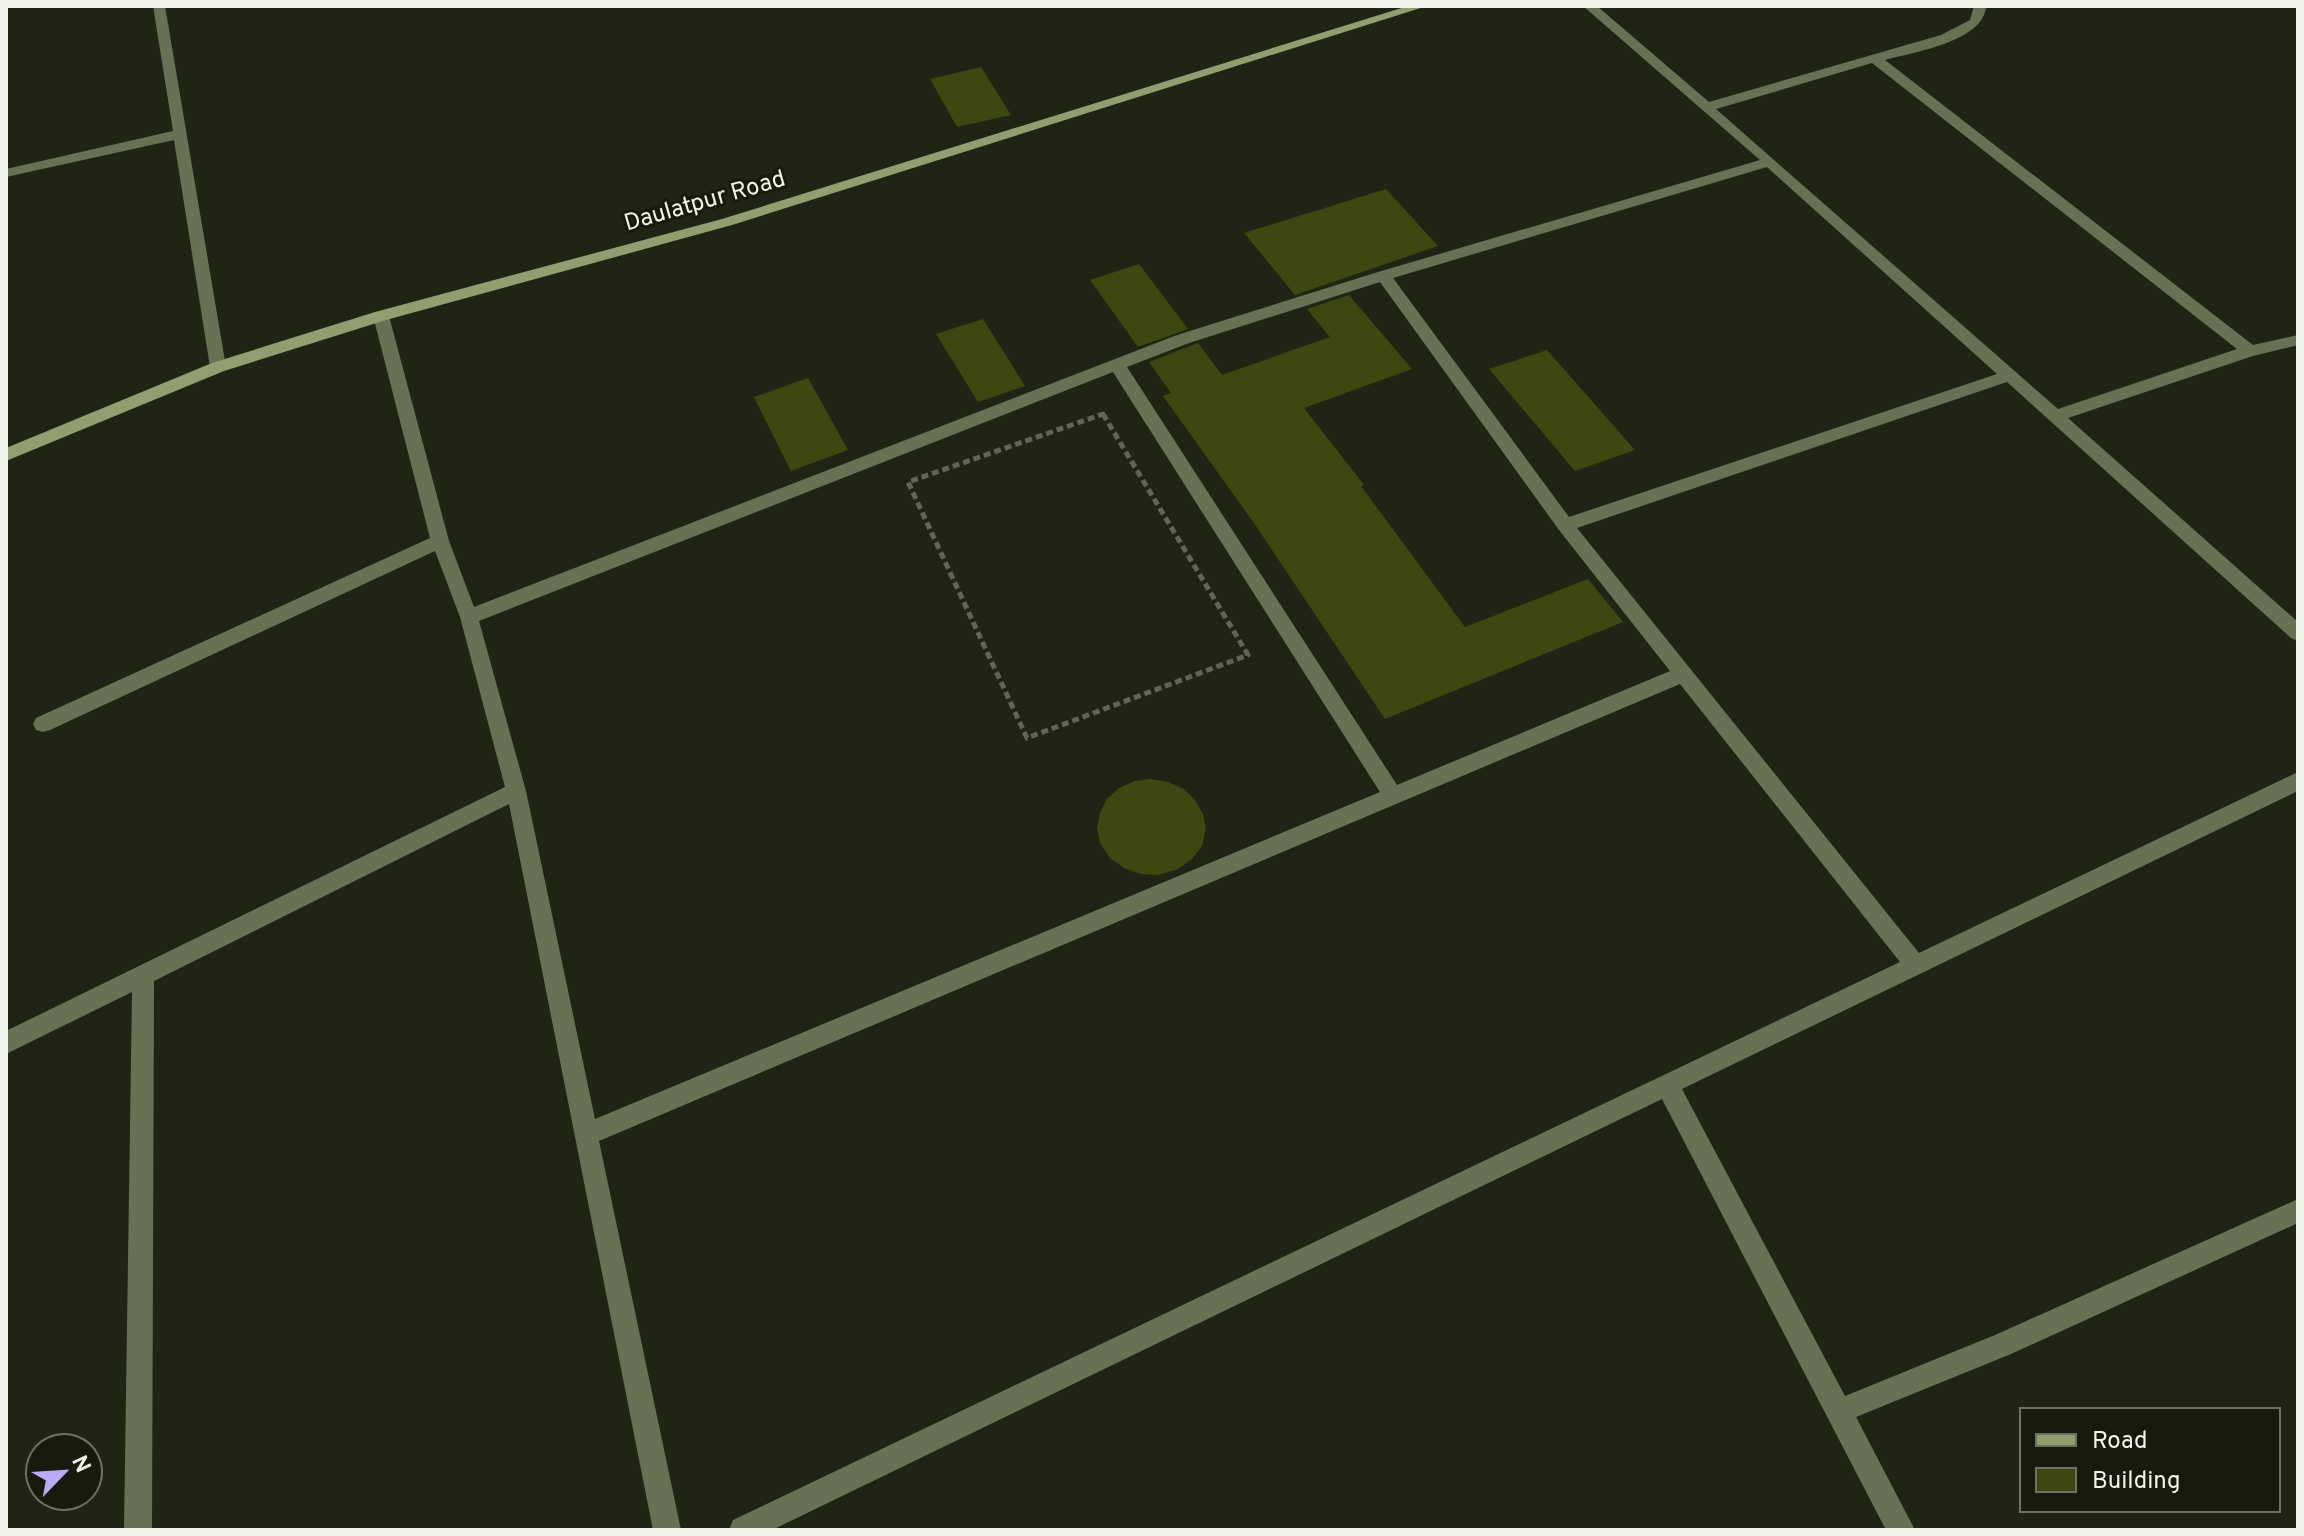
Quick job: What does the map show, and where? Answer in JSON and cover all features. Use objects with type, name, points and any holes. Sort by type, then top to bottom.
[{"type":"street","points":[[159,6],[218,367]]},
{"type":"street","name":"Daulatpur Road","points":[[6,455],[218,367],[381,316],[727,222],[1421,6]]},
{"type":"street","points":[[1589,6],[1770,162],[2298,633]]},
{"type":"street","points":[[1707,107],[1946,38],[1976,25],[1981,15],[1980,6]]},
{"type":"street","points":[[1875,59],[2250,351]]},
{"type":"street","points":[[6,173],[180,134]]},
{"type":"street","points":[[469,617],[1183,339],[1383,276],[1770,162]]},
{"type":"street","points":[[1383,276],[1565,525],[1916,966]]},
{"type":"street","points":[[381,316],[440,541],[469,617],[516,791],[667,1530]]},
{"type":"street","points":[[2054,417],[2250,351],[2298,340]]},
{"type":"street","points":[[1117,365],[1393,795]]},
{"type":"street","points":[[1565,525],[2008,376]]},
{"type":"street","points":[[43,724],[440,541]]},
{"type":"street","points":[[587,1134],[1683,674]]},
{"type":"street","points":[[743,1530],[2298,781]]},
{"type":"street","points":[[6,1043],[516,791]]},
{"type":"street","points":[[138,1530],[143,975]]},
{"type":"street","points":[[1668,1086],[1901,1530]]},
{"type":"street","points":[[1839,1411],[2002,1345],[2298,1211]]},
{"type":"path","points":[[1103,414],[1248,655],[1027,738],[908,482],[1103,414]]},
{"type":"building","points":[[981,67],[1011,115],[957,127],[930,79]]},
{"type":"building","points":[[1386,189],[1438,246],[1295,295],[1244,233]]},
{"type":"building","points":[[1139,264],[1188,329],[1138,347],[1090,280]]},
{"type":"building","points":[[1349,295],[1412,369],[1304,408],[1364,485],[1361,486],[1465,627],[1588,579],[1623,622],[1385,719],[1256,526],[1163,396],[1171,393],[1149,362],[1198,343],[1222,375],[1330,337],[1307,309]]},
{"type":"building","points":[[983,319],[1025,386],[978,402],[936,334]]},
{"type":"building","points":[[1547,350],[1635,450],[1575,471],[1489,369]]},
{"type":"building","points":[[808,378],[848,450],[791,471],[754,397]]},
{"type":"building","points":[[1151,779],[1184,789],[1203,814],[1206,829],[1202,846],[1192,859],[1178,869],[1159,875],[1141,874],[1124,868],[1110,858],[1100,843],[1097,828],[1107,799],[1119,788],[1135,781]]}]
